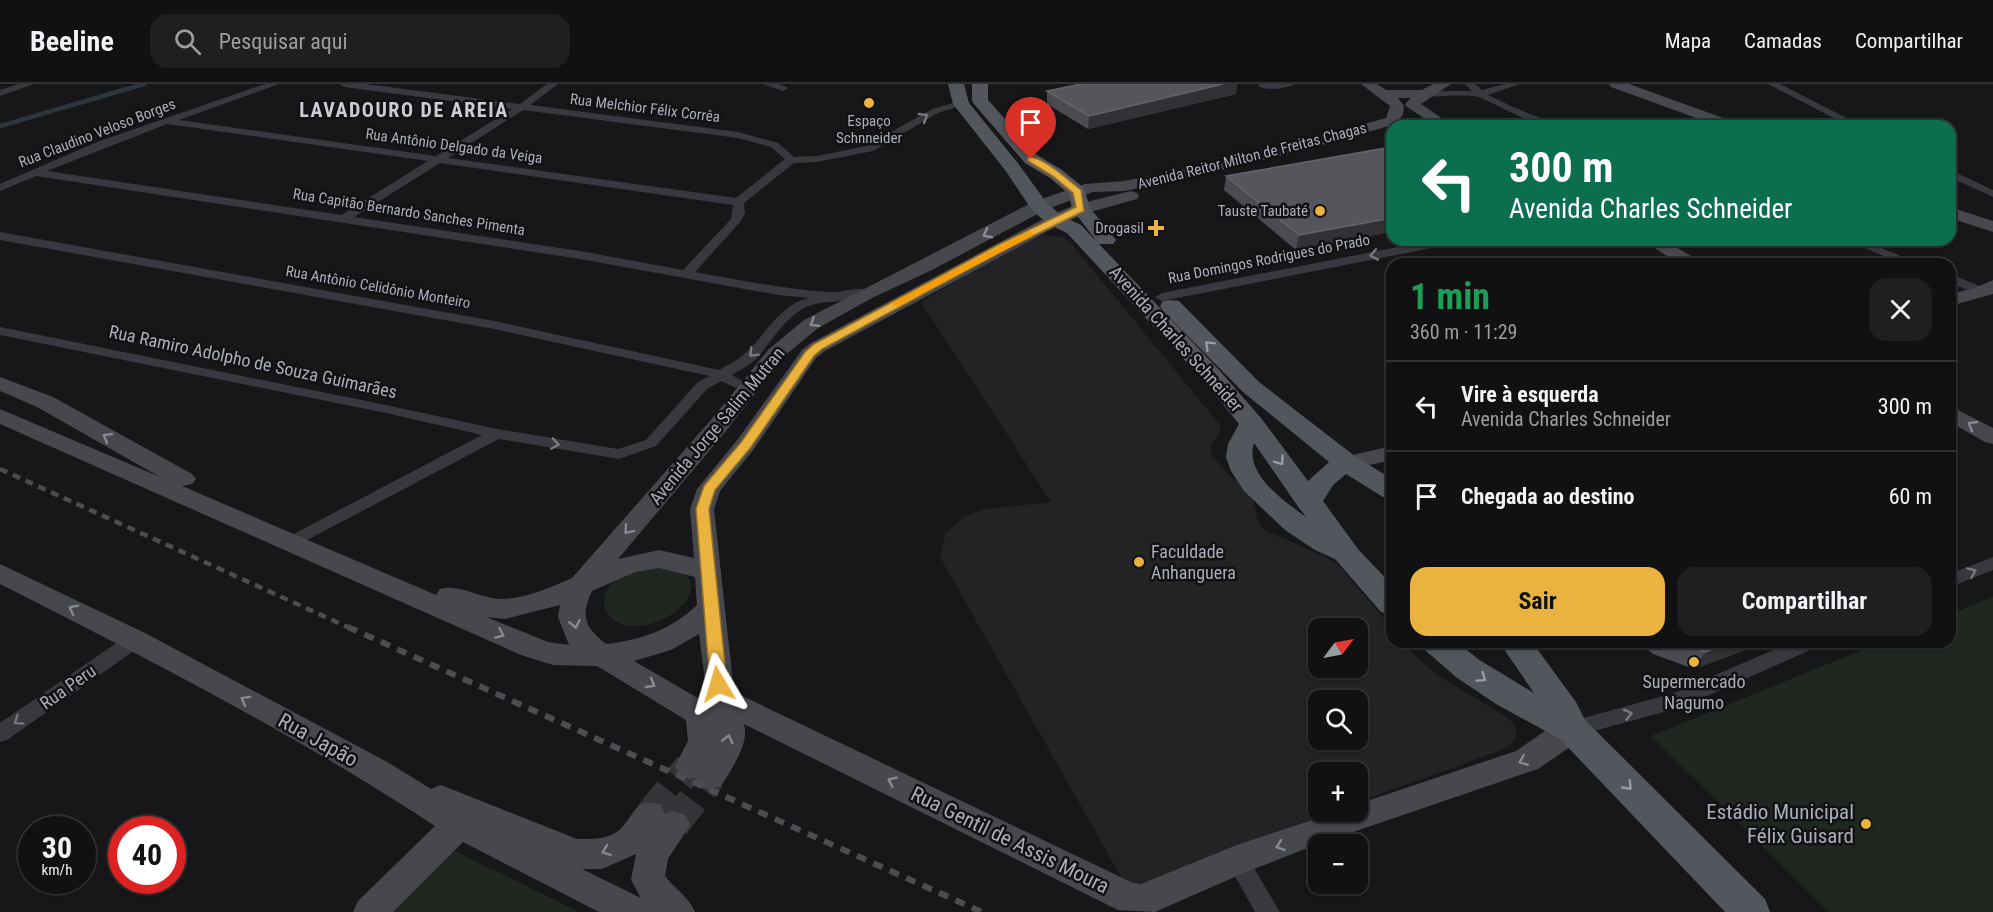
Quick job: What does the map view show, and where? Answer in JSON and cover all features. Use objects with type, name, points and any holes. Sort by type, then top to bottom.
[{"type":"main road","name":"Avenida Charles Schneider","points":[[956,84],[961,104],[1047,213],[1074,229],[1212,376],[1252,423],[1348,556],[1386,597]]},
{"type":"main road","name":"Avenida Charles Schneider","points":[[980,84],[980,101],[1031,159],[1056,174],[1083,196],[1094,227],[1251,387],[1347,463],[1386,487]]},
{"type":"main road","points":[[1022,182],[1036,176],[1056,174]]},
{"type":"main road","points":[[1252,423],[1241,441],[1239,455],[1245,472],[1283,514],[1314,537],[1348,556]]},
{"type":"main road","points":[[1309,502],[1321,479],[1332,470],[1347,463]]},
{"type":"main road","points":[[1443,648],[1467,668],[1508,695],[1572,729],[1742,910]]},
{"type":"main road","points":[[1519,648],[1564,711],[1572,729]]},
{"type":"street","points":[[0,93],[28,84]]},
{"type":"street","name":"Rua Claudino Veloso Borges","points":[[0,188],[34,172],[167,121],[274,84]]},
{"type":"street","name":"Rua Melchior Félix Corrêa","points":[[344,84],[738,135],[778,146],[786,151],[791,160]]},
{"type":"street","points":[[345,218],[520,108],[553,84]]},
{"type":"street","points":[[768,84],[783,88]]},
{"type":"street","points":[[1263,86],[1290,84]]},
{"type":"street","points":[[1368,84],[1383,94],[1480,94],[1515,84]]},
{"type":"street","points":[[1432,120],[1412,104],[1424,94],[1444,84]]},
{"type":"street","points":[[1470,84],[1480,94],[1496,103],[1540,120]]},
{"type":"street","points":[[1596,84],[1694,120]]},
{"type":"street","points":[[1616,84],[1715,120]]},
{"type":"street","points":[[1773,84],[1845,120]]},
{"type":"street","name":"Avenida Reitor Milton de Freitas Chagas","points":[[1383,94],[1397,106],[1394,120]]},
{"type":"street","points":[[687,273],[736,220],[739,213],[738,202],[791,160],[817,159],[869,149],[935,111],[961,104]]},
{"type":"street","points":[[1400,120],[1408,115],[1427,120]]},
{"type":"street","name":"Rua Antônio Delgado da Veiga","points":[[167,121],[738,202]]},
{"type":"street","name":"Avenida Reitor Milton de Freitas Chagas","points":[[1047,213],[1083,196],[1386,126]]},
{"type":"street","name":"Avenida Reitor Milton de Freitas Chagas","points":[[1083,196],[1280,161],[1386,127]]},
{"type":"street","name":"Rua Capitão Bernardo Sanches Pimenta","points":[[34,172],[345,218],[687,273],[778,291],[832,296],[867,293]]},
{"type":"street","points":[[1956,176],[1993,194]]},
{"type":"street","points":[[1956,207],[1993,219]]},
{"type":"street","name":"Avenida Jorge Salim Mutran","points":[[932,274],[867,293],[811,324],[776,353],[746,387],[718,426],[582,584],[574,601],[572,617],[578,637],[600,654],[699,712],[706,732],[700,754],[700,772],[723,756],[730,730],[721,699],[716,669],[702,509],[709,489],[746,444],[810,354],[840,333],[886,309],[932,274],[1047,213]]},
{"type":"street","points":[[1956,214],[1993,227]]},
{"type":"street","name":"Rua Antônio Celidônio Monteiro","points":[[0,236],[494,325],[719,374],[746,387]]},
{"type":"street","name":"Rua Domingos Rodrigues do Prado","points":[[1162,297],[1421,246]]},
{"type":"street","points":[[1661,246],[1682,258]]},
{"type":"street","points":[[1867,246],[1898,258]]},
{"type":"street","points":[[1956,280],[1989,292]]},
{"type":"street","points":[[778,291],[787,299],[790,311],[803,303],[832,296]]},
{"type":"street","points":[[1956,299],[1989,292]]},
{"type":"street","points":[[867,293],[880,297],[886,309]]},
{"type":"street","name":"Rua Ramiro Adolpho de Souza Guimarães","points":[[0,331],[387,409],[497,434],[619,454],[651,443],[702,386],[748,358],[790,311]]},
{"type":"street","points":[[0,383],[45,402],[157,466],[297,539],[522,644],[556,655],[628,652],[668,639],[700,621],[711,608]]},
{"type":"street","points":[[0,416],[297,539],[479,606],[505,609],[551,598],[630,564],[659,559],[708,571]]},
{"type":"street","points":[[1956,416],[1993,437]]},
{"type":"street","points":[[297,539],[497,434]]},
{"type":"street","points":[[1347,463],[1386,454]]},
{"type":"street","points":[[1956,578],[1993,563]]},
{"type":"street","name":"Rua Japão","points":[[0,573],[135,640],[378,772],[459,824],[634,912]]},
{"type":"street","name":"Rua Peru","points":[[0,734],[135,640]]},
{"type":"street","points":[[1572,729],[1675,701],[1796,648]]},
{"type":"street","name":"Rua Gentil de Assis Moura","points":[[721,699],[816,743],[1130,899],[1141,900],[1238,860],[1527,760],[1572,729]]},
{"type":"street","points":[[378,772],[576,854],[602,854],[629,841],[662,820],[652,854],[648,879],[665,903],[678,912]]},
{"type":"street","points":[[370,912],[459,824]]},
{"type":"street","points":[[1238,860],[1268,912]]},
{"type":"shaded area","name":"Faculdade Anhanguera","points":[[1039,235],[1062,237],[1070,242],[1219,424],[1221,430],[1210,447],[1212,455],[1227,473],[1244,487],[1253,500],[1259,524],[1266,531],[1324,556],[1338,565],[1386,621],[1386,648],[1409,648],[1439,676],[1503,715],[1512,722],[1517,730],[1514,741],[1502,750],[1368,798],[1368,762],[1308,762],[1308,821],[1129,891],[940,557],[946,533],[963,517],[985,509],[1051,502],[921,302],[1022,240]]},
{"type":"shaded area","points":[[649,565],[677,569],[688,578],[691,588],[687,599],[679,609],[651,624],[636,626],[621,624],[608,614],[604,600],[606,593],[610,586],[623,575]]},
{"type":"shaded area","name":"Estádio Municipal Félix Guisard","points":[[1993,597],[1993,912],[1828,912],[1651,736],[1867,648],[1956,648],[1956,612]]},
{"type":"shaded area","points":[[449,848],[579,912],[386,912]]},
{"type":"building","points":[[1081,84],[1223,84],[1089,116],[1047,91]]},
{"type":"building","name":"Tauste Taubaté","points":[[1386,148],[1386,219],[1299,235],[1226,176]]},
{"type":"building","points":[[1694,648],[1715,648],[1705,652]]},
{"type":"waterway","points":[[0,126],[144,84]]},
{"type":"tunnel","points":[[650,815],[690,766]]},
{"type":"tunnel","points":[[674,825],[710,777]]},
{"type":"railway","points":[[0,469],[352,629]]},
{"type":"railway","points":[[348,627],[982,912]]},
{"type":"slow traffic","points":[[896,303],[1029,234]]},
{"type":"place","name":"Espaço Schnneider","points":[[869,103]]},
{"type":"place","name":"Tauste Taubaté","points":[[1320,211]]},
{"type":"place","name":"Drogasil","points":[[1156,228]]},
{"type":"place","name":"Faculdade Anhanguera","points":[[1139,562]]},
{"type":"place","name":"Supermercado Nagumo","points":[[1694,662]]},
{"type":"place","name":"Estádio Municipal Félix Guisard","points":[[1866,824]]},
{"type":"district","name":"LAVADOURO DE AREIA","points":[[404,110]]},
{"type":"route","points":[[718,684],[702,509],[709,489],[746,444],[810,354],[818,347],[1002,247],[1081,208],[1078,192],[1056,174],[1031,159]]}]
